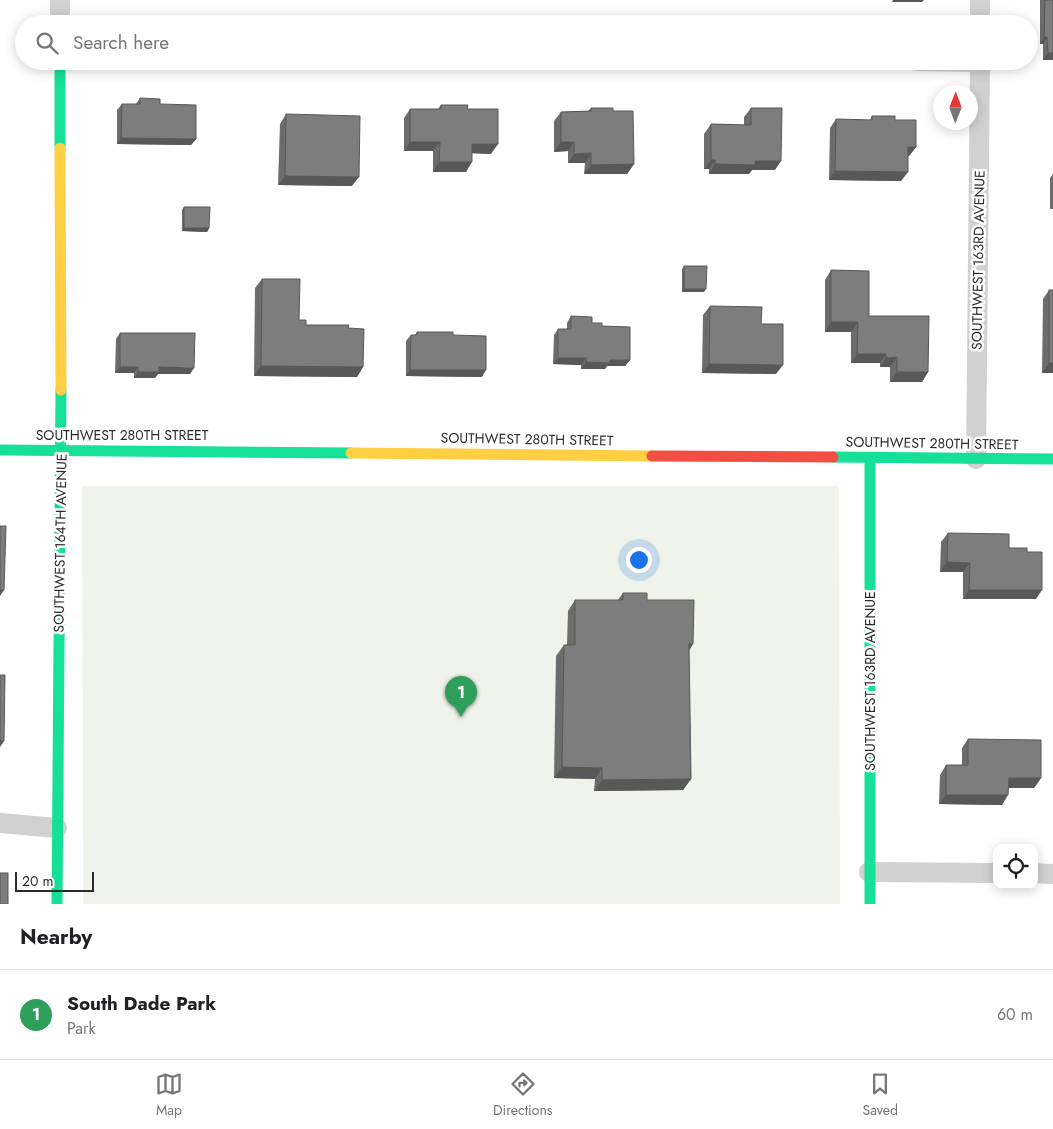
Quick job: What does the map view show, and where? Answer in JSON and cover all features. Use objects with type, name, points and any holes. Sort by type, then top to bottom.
[{"type":"street","points":[[60,0],[60,15]]},
{"type":"street","points":[[980,0],[980,15]]},
{"type":"street","name":"SOUTHWEST 164TH AVENUE","points":[[57,904],[61,449],[60,70]]},
{"type":"street","name":"SOUTHWEST 163RD AVENUE","points":[[976,459],[980,70]]},
{"type":"street","name":"SOUTHWEST 280TH STREET","points":[[0,450],[61,449],[1053,459]]},
{"type":"street","name":"SOUTHWEST 163RD AVENUE","points":[[870,458],[870,904]]},
{"type":"street","points":[[0,823],[57,828]]},
{"type":"street","points":[[870,872],[993,873]]},
{"type":"street","points":[[1038,873],[1053,874]]},
{"type":"shaded area","points":[[82,486],[839,486],[840,904],[83,904]]},
{"type":"building","points":[[1045,0],[1053,0],[1053,53],[1048,53],[1047,37],[1044,37]]},
{"type":"building","points":[[140,98],[160,99],[160,104],[196,105],[196,139],[121,138],[122,104],[140,104]]},
{"type":"building","points":[[441,105],[468,105],[467,109],[498,109],[498,144],[472,144],[472,162],[439,162],[440,142],[410,142],[410,109],[441,109]]},
{"type":"building","points":[[591,108],[613,108],[613,111],[633,111],[634,164],[591,165],[591,153],[574,154],[574,142],[561,142],[561,112],[591,111]]},
{"type":"building","points":[[751,108],[782,108],[781,161],[755,161],[755,165],[715,164],[715,160],[711,160],[711,124],[751,125]]},
{"type":"building","points":[[286,114],[360,116],[359,177],[285,176]]},
{"type":"building","points":[[872,116],[895,116],[895,120],[916,120],[916,147],[908,147],[908,172],[835,171],[836,119],[872,120]]},
{"type":"building","points":[[184,207],[210,207],[209,228],[184,228]]},
{"type":"building","points":[[684,266],[707,266],[706,289],[684,289]]},
{"type":"building","points":[[831,270],[869,271],[869,316],[929,316],[928,372],[897,372],[897,357],[886,358],[886,354],[857,354],[858,322],[831,322]]},
{"type":"building","points":[[262,279],[300,279],[299,320],[306,320],[306,325],[349,325],[348,328],[364,329],[363,367],[261,366]]},
{"type":"building","points":[[1049,290],[1053,290],[1053,363],[1049,363]]},
{"type":"building","points":[[710,306],[762,307],[761,324],[783,324],[783,365],[709,364]]},
{"type":"building","points":[[571,316],[592,317],[592,323],[602,323],[602,326],[630,327],[630,360],[610,360],[610,363],[586,362],[586,358],[558,358],[558,329],[571,329]]},
{"type":"building","points":[[417,332],[453,332],[453,335],[486,336],[486,370],[410,370],[411,335],[417,335]]},
{"type":"building","points":[[120,333],[195,333],[194,368],[159,367],[159,372],[138,372],[138,367],[120,367]]},
{"type":"building","points":[[0,526],[6,526],[4,590],[0,590]]},
{"type":"building","points":[[948,533],[1009,534],[1009,548],[1027,548],[1027,552],[1042,552],[1042,590],[969,590],[970,563],[947,562]]},
{"type":"building","points":[[623,593],[647,593],[647,600],[694,600],[693,644],[689,644],[691,779],[602,780],[602,768],[562,767],[564,645],[575,645],[575,600],[623,600]]},
{"type":"building","points":[[0,675],[5,675],[4,741],[0,741]]},
{"type":"building","points":[[968,739],[1041,740],[1041,778],[1009,778],[1008,795],[946,795],[946,765],[968,765]]},
{"type":"building","points":[[0,873],[8,873],[8,904],[0,904]]},
{"type":"traffic: fast","points":[[60,70],[60,148]]},
{"type":"traffic: fast","points":[[57,904],[61,390]]},
{"type":"traffic: fast","points":[[0,450],[351,453]]},
{"type":"traffic: fast","points":[[833,457],[1053,459]]},
{"type":"traffic: fast","points":[[870,458],[870,904]]},
{"type":"traffic: slow","points":[[60,148],[61,390]]},
{"type":"traffic: slow","points":[[351,453],[652,456]]},
{"type":"traffic: jam","points":[[652,456],[833,457]]},
{"type":"place","name":"South Dade Park","points":[[461,717]]}]
